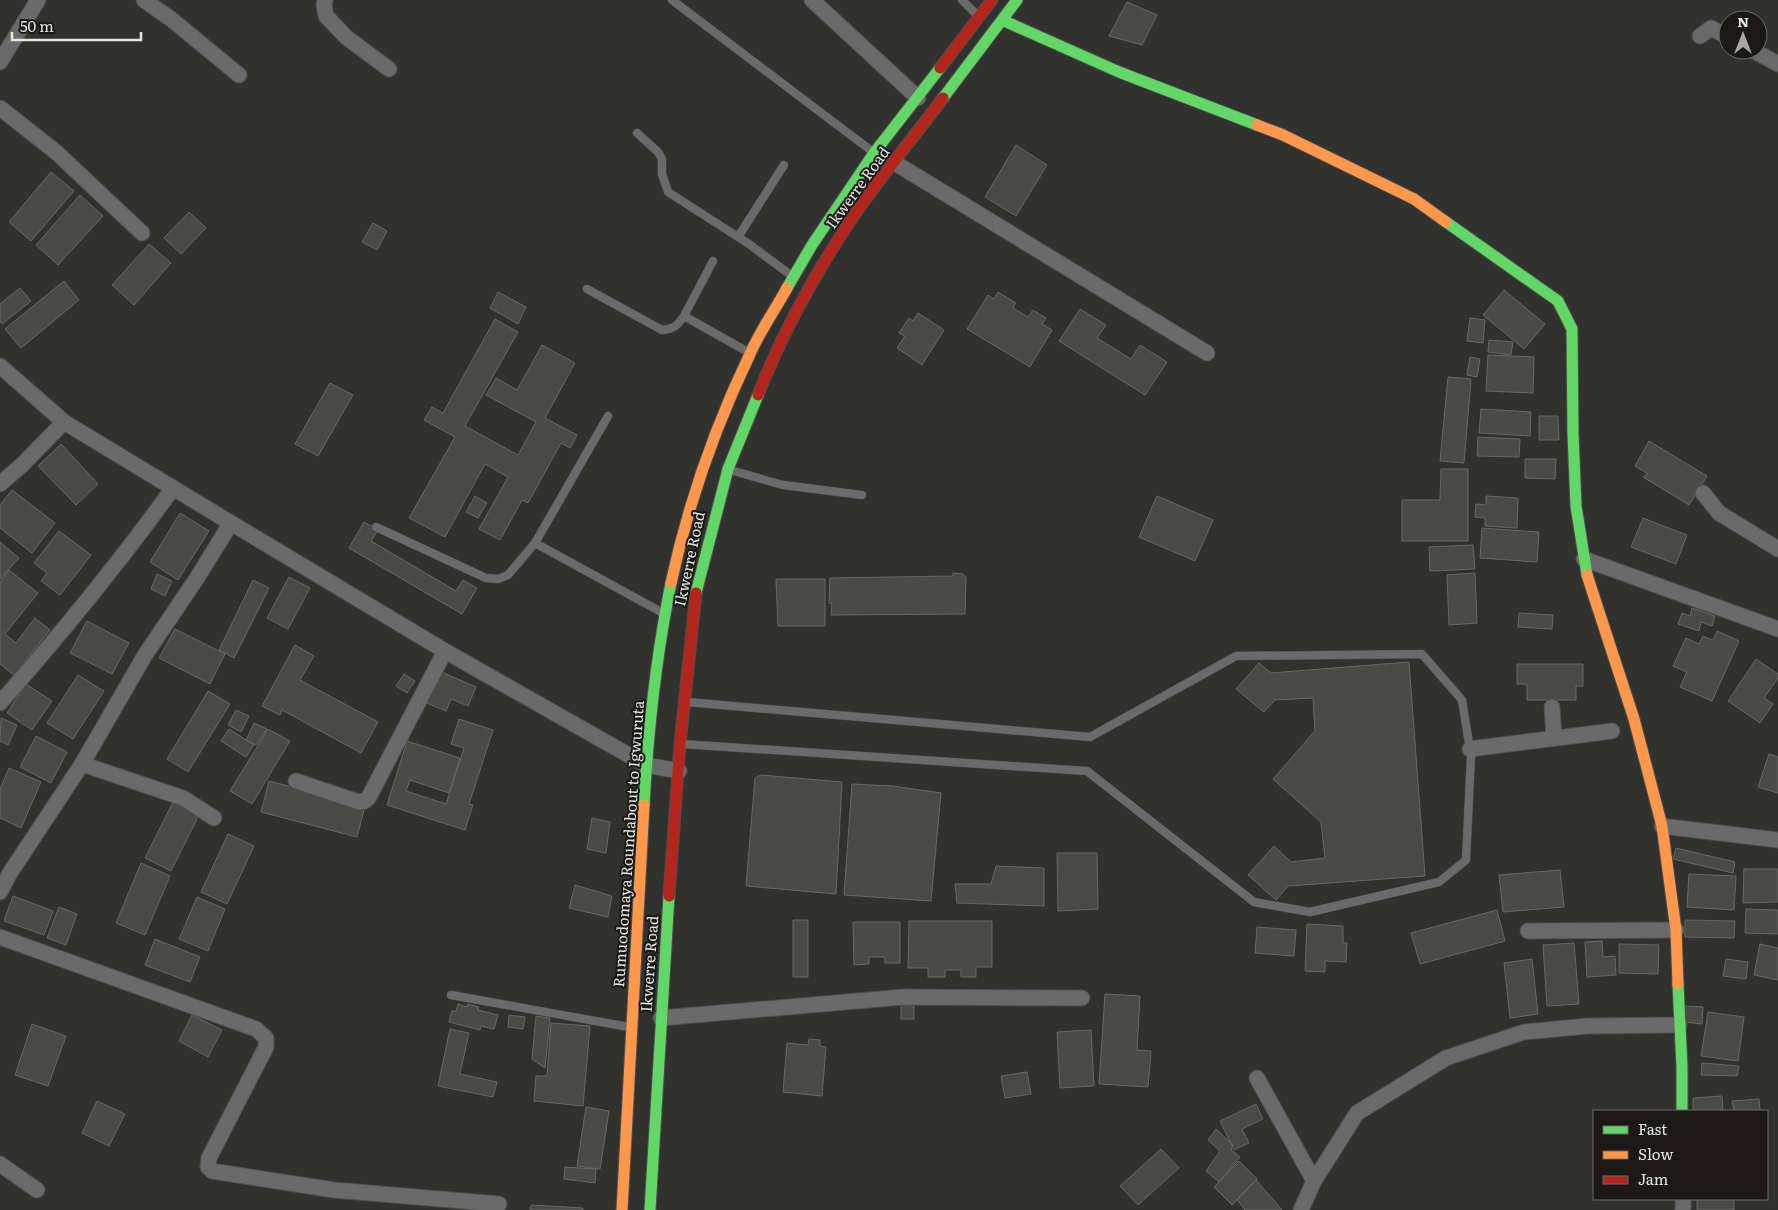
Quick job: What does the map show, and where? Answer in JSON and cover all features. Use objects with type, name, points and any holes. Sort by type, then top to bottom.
[{"type":"main road","name":"Rumuodomaya Roundabout to Igwuruta","points":[[622,1210],[646,765],[656,668],[665,614],[680,542],[696,487],[750,353],[812,245],[874,154],[992,0]]},
{"type":"main road","name":"Ikwerre Road","points":[[650,1210],[680,744],[695,598],[728,469],[765,376],[789,326],[819,271],[847,226],[1017,0]]},
{"type":"main road","points":[[1002,20],[1119,72],[1283,135],[1414,198],[1558,301],[1572,329],[1576,506],[1587,577],[1634,719],[1662,826],[1676,930],[1682,1110]]},
{"type":"street","points":[[0,62],[38,0]]},
{"type":"street","points":[[144,0],[171,19],[239,75]]},
{"type":"street","points":[[325,0],[326,16],[346,37],[390,69]]},
{"type":"street","points":[[812,0],[918,98]]},
{"type":"street","points":[[1700,36],[1711,28],[1718,32]]},
{"type":"street","points":[[0,108],[56,152],[142,233]]},
{"type":"street","points":[[894,163],[1207,353]]},
{"type":"street","points":[[0,366],[64,422],[231,524],[445,651],[646,765],[679,770]]},
{"type":"street","points":[[0,484],[22,465],[64,422]]},
{"type":"street","points":[[0,704],[130,547],[173,488]]},
{"type":"street","points":[[1703,493],[1719,513],[1778,548]]},
{"type":"street","points":[[0,892],[5,870],[82,764],[145,655],[231,524]]},
{"type":"street","points":[[1584,559],[1778,629]]},
{"type":"street","points":[[296,781],[359,802],[365,801],[369,797],[445,651]]},
{"type":"street","points":[[1552,707],[1554,738]]},
{"type":"street","points":[[1470,750],[1612,731]]},
{"type":"street","points":[[82,764],[183,798],[214,818]]},
{"type":"street","points":[[1662,826],[1778,840]]},
{"type":"street","points":[[1528,931],[1676,930]]},
{"type":"street","points":[[0,937],[256,1029],[266,1038],[266,1047],[209,1158],[208,1166],[212,1171],[334,1190],[499,1204]]},
{"type":"street","points":[[661,1018],[902,997],[1082,998]]},
{"type":"street","points":[[1301,1210],[1314,1181],[1357,1113],[1446,1058],[1524,1032],[1588,1026],[1679,1025]]},
{"type":"street","points":[[1257,1078],[1314,1181]]},
{"type":"street","points":[[0,1164],[37,1190]]},
{"type":"lane","points":[[672,0],[874,154]]},
{"type":"lane","points":[[962,0],[979,17]]},
{"type":"lane","points":[[637,133],[658,152],[662,160],[662,174],[668,192],[738,236],[794,277]]},
{"type":"lane","points":[[738,236],[784,165]]},
{"type":"lane","points":[[587,289],[662,330],[676,327],[684,316],[713,261]]},
{"type":"lane","points":[[684,316],[750,353]]},
{"type":"lane","points":[[376,527],[486,578],[498,579],[508,575],[535,543],[608,416]]},
{"type":"lane","points":[[728,469],[783,485],[862,495]]},
{"type":"lane","points":[[535,543],[665,614]]},
{"type":"lane","points":[[680,744],[1086,771],[1254,902],[1310,912],[1439,882],[1466,860],[1471,756],[1462,700],[1422,654],[1236,656],[1090,737],[685,702]]},
{"type":"lane","points":[[451,995],[633,1027]]},
{"type":"building","points":[[1127,2],[1157,15],[1142,45],[1109,36]]},
{"type":"building","points":[[1016,145],[1047,165],[1016,216],[985,197]]},
{"type":"building","points":[[51,172],[74,191],[31,241],[9,222]]},
{"type":"building","points":[[80,195],[103,216],[58,265],[36,245]]},
{"type":"building","points":[[189,212],[206,228],[181,254],[164,238]]},
{"type":"building","points":[[373,223],[387,231],[377,250],[362,242]]},
{"type":"building","points":[[149,244],[171,263],[134,305],[112,285]]},
{"type":"building","points":[[64,281],[79,300],[21,348],[5,329]]},
{"type":"building","points":[[20,288],[31,301],[2,324],[0,321],[0,304]]},
{"type":"building","points":[[1504,290],[1545,324],[1524,349],[1483,315]]},
{"type":"building","points":[[498,292],[526,307],[518,324],[490,308]]},
{"type":"building","points":[[998,292],[1016,303],[1013,308],[1028,317],[1033,310],[1046,318],[1042,324],[1052,330],[1030,367],[967,329],[988,295],[994,299]]},
{"type":"building","points":[[1080,309],[1106,325],[1097,338],[1131,359],[1140,345],[1167,362],[1145,395],[1059,341]]},
{"type":"building","points":[[918,313],[944,330],[922,365],[897,348],[905,336],[899,333],[909,318],[913,321]]},
{"type":"building","points":[[1470,318],[1485,320],[1483,343],[1467,341]]},
{"type":"building","points":[[495,319],[518,332],[465,426],[518,455],[536,422],[486,395],[496,378],[517,390],[542,345],[575,363],[545,418],[577,435],[570,448],[561,443],[528,503],[522,500],[500,540],[479,529],[508,477],[485,464],[445,537],[409,518],[455,437],[424,420],[432,407],[443,413]]},
{"type":"building","points":[[1489,340],[1513,342],[1511,355],[1488,352]]},
{"type":"building","points":[[1488,355],[1534,357],[1533,393],[1486,391]]},
{"type":"building","points":[[1470,357],[1480,359],[1477,377],[1467,375]]},
{"type":"building","points":[[1448,377],[1471,379],[1464,463],[1440,461]]},
{"type":"building","points":[[330,383],[353,395],[318,456],[295,444]]},
{"type":"building","points":[[1481,409],[1531,412],[1530,436],[1479,433]]},
{"type":"building","points":[[1539,416],[1558,416],[1559,440],[1539,440]]},
{"type":"building","points":[[1478,437],[1520,439],[1519,457],[1477,456]]},
{"type":"building","points":[[1649,441],[1707,476],[1689,505],[1643,477],[1648,474],[1635,466]]},
{"type":"building","points":[[61,444],[98,484],[76,505],[38,466]]},
{"type":"building","points":[[1525,459],[1556,459],[1555,479],[1525,478]]},
{"type":"building","points":[[1441,469],[1468,469],[1468,541],[1402,541],[1402,500],[1440,500]]},
{"type":"building","points":[[12,490],[55,523],[32,553],[0,528],[0,505]]},
{"type":"building","points":[[475,496],[487,503],[478,518],[466,512]]},
{"type":"building","points":[[1157,496],[1213,520],[1195,561],[1139,537]]},
{"type":"building","points":[[1486,496],[1518,498],[1517,528],[1485,526],[1485,518],[1475,517],[1476,504],[1486,505]]},
{"type":"building","points":[[180,513],[209,531],[178,580],[150,562]]},
{"type":"building","points":[[1643,518],[1687,535],[1676,564],[1631,547]]},
{"type":"building","points":[[364,522],[378,530],[371,541],[456,591],[463,580],[477,588],[462,614],[349,548]]},
{"type":"building","points":[[1482,528],[1539,532],[1537,562],[1480,558]]},
{"type":"building","points":[[59,531],[91,555],[60,595],[41,581],[47,573],[34,563]]},
{"type":"building","points":[[0,542],[19,558],[0,579]]},
{"type":"building","points":[[1473,545],[1475,569],[1430,571],[1429,547]]},
{"type":"building","points":[[9,570],[38,593],[5,634],[16,643],[35,618],[50,630],[14,675],[0,664],[0,582]]},
{"type":"building","points":[[953,573],[963,574],[966,578],[965,614],[831,615],[832,604],[829,603],[830,578],[953,576]]},
{"type":"building","points":[[1475,573],[1477,623],[1449,625],[1447,575]]},
{"type":"building","points":[[157,574],[172,581],[165,596],[151,589]]},
{"type":"building","points":[[289,577],[310,588],[288,629],[267,618]]},
{"type":"building","points":[[776,579],[825,579],[825,626],[778,626]]},
{"type":"building","points":[[253,580],[269,588],[234,658],[219,650]]},
{"type":"building","points":[[1692,608],[1715,616],[1712,626],[1701,622],[1699,631],[1678,624],[1682,613],[1690,616]]},
{"type":"building","points":[[1519,613],[1553,615],[1552,629],[1518,627]]},
{"type":"building","points":[[87,621],[129,643],[112,674],[70,653]]},
{"type":"building","points":[[175,629],[225,654],[210,684],[159,658]]},
{"type":"building","points":[[1717,631],[1739,641],[1712,701],[1680,687],[1687,672],[1673,666],[1686,638],[1699,644],[1703,636],[1713,640]]},
{"type":"building","points":[[295,645],[314,656],[300,680],[378,722],[361,753],[282,710],[280,715],[262,706]]},
{"type":"building","points":[[1756,659],[1778,674],[1778,678],[1764,698],[1773,704],[1760,723],[1728,701]]},
{"type":"building","points":[[1409,662],[1425,876],[1288,886],[1276,900],[1248,875],[1274,846],[1291,862],[1325,858],[1321,822],[1273,779],[1315,731],[1313,698],[1275,700],[1264,712],[1236,689],[1259,663],[1271,673]]},
{"type":"building","points":[[1517,664],[1583,664],[1583,686],[1576,686],[1576,700],[1527,700],[1527,684],[1517,684]]},
{"type":"building","points":[[437,670],[476,687],[468,706],[451,699],[446,711],[424,702]]},
{"type":"building","points":[[404,674],[415,681],[407,693],[396,686]]},
{"type":"building","points":[[78,675],[104,691],[73,739],[47,723]]},
{"type":"building","points":[[26,684],[52,701],[32,730],[7,713]]},
{"type":"building","points":[[208,691],[230,704],[188,772],[167,759]]},
{"type":"building","points":[[236,710],[249,716],[241,732],[228,725]]},
{"type":"building","points":[[1,718],[17,725],[8,745],[0,741]]},
{"type":"building","points":[[459,719],[493,730],[469,804],[473,805],[465,830],[387,805],[407,741],[460,758],[449,793],[410,780],[406,791],[446,804],[464,748],[451,744]]},
{"type":"building","points":[[254,723],[267,729],[256,745],[246,740]]},
{"type":"building","points":[[229,729],[254,745],[246,757],[221,741]]},
{"type":"building","points":[[268,729],[290,741],[252,804],[230,791]]},
{"type":"building","points":[[36,736],[67,752],[51,783],[20,767]]},
{"type":"building","points":[[1769,754],[1778,757],[1778,793],[1758,787]]},
{"type":"building","points":[[9,768],[41,782],[21,828],[0,818],[0,789]]},
{"type":"building","points":[[761,775],[842,782],[836,894],[746,886],[755,778]]},
{"type":"building","points":[[269,781],[365,806],[357,837],[261,812]]},
{"type":"building","points":[[852,784],[893,786],[941,793],[931,901],[844,895]]},
{"type":"building","points":[[173,802],[199,815],[171,871],[145,858]]},
{"type":"building","points":[[592,818],[610,822],[606,853],[587,849]]},
{"type":"building","points":[[228,834],[254,846],[227,904],[201,892]]},
{"type":"building","points":[[1676,848],[1735,862],[1733,873],[1673,859]]},
{"type":"building","points":[[1057,853],[1097,853],[1098,909],[1058,911]]},
{"type":"building","points":[[141,863],[170,876],[145,935],[116,923]]},
{"type":"building","points":[[996,866],[1044,868],[1044,906],[957,903],[955,884],[991,884]]},
{"type":"building","points":[[1744,869],[1778,869],[1778,902],[1743,903]]},
{"type":"building","points":[[1560,870],[1564,907],[1503,912],[1499,875]]},
{"type":"building","points":[[1689,874],[1736,876],[1734,910],[1687,907]]},
{"type":"building","points":[[575,885],[612,896],[608,917],[569,908]]},
{"type":"building","points":[[13,896],[53,911],[44,935],[4,921]]},
{"type":"building","points":[[197,897],[225,909],[208,951],[179,939]]},
{"type":"building","points":[[59,907],[77,914],[66,945],[47,938]]},
{"type":"building","points":[[1746,909],[1778,910],[1778,934],[1745,933]]},
{"type":"building","points":[[1497,910],[1505,941],[1420,964],[1411,933]]},
{"type":"building","points":[[793,920],[808,920],[808,977],[793,977]]},
{"type":"building","points":[[1685,920],[1735,921],[1734,938],[1685,937]]},
{"type":"building","points":[[909,921],[992,921],[992,967],[976,967],[976,977],[961,977],[961,970],[945,970],[945,977],[928,977],[928,968],[908,968]]},
{"type":"building","points":[[853,922],[900,922],[900,963],[885,963],[885,957],[869,957],[869,964],[854,965]]},
{"type":"building","points":[[1307,924],[1343,926],[1343,943],[1347,943],[1346,962],[1325,961],[1325,972],[1305,971]]},
{"type":"building","points":[[1257,927],[1296,930],[1294,956],[1255,953]]},
{"type":"building","points":[[155,939],[200,957],[190,982],[145,965]]},
{"type":"building","points":[[1602,941],[1603,957],[1615,956],[1616,975],[1587,977],[1585,942]]},
{"type":"building","points":[[1574,943],[1579,1004],[1547,1006],[1543,945]]},
{"type":"building","points":[[1619,944],[1659,945],[1658,974],[1619,973]]},
{"type":"building","points":[[1760,944],[1778,948],[1778,980],[1754,975]]},
{"type":"building","points":[[1532,959],[1538,1014],[1510,1018],[1504,963]]},
{"type":"building","points":[[1726,959],[1748,962],[1746,979],[1723,976]]},
{"type":"building","points":[[1105,994],[1140,996],[1137,1050],[1151,1051],[1148,1087],[1099,1084]]},
{"type":"building","points":[[458,1004],[467,1007],[468,1004],[479,1007],[478,1010],[498,1015],[494,1029],[481,1026],[480,1030],[449,1022],[452,1011],[456,1011]]},
{"type":"building","points":[[901,1004],[914,1004],[914,1019],[901,1019]]},
{"type":"building","points":[[1685,1006],[1703,1007],[1702,1024],[1684,1022]]},
{"type":"building","points":[[1708,1012],[1744,1017],[1738,1061],[1701,1056]]},
{"type":"building","points":[[192,1015],[222,1030],[208,1057],[179,1041]]},
{"type":"building","points":[[509,1015],[525,1017],[523,1029],[508,1027]]},
{"type":"building","points":[[536,1016],[550,1018],[545,1068],[532,1059]]},
{"type":"building","points":[[551,1023],[590,1026],[583,1106],[534,1101],[536,1076],[547,1076]]},
{"type":"building","points":[[32,1024],[66,1036],[48,1086],[15,1075]]},
{"type":"building","points":[[450,1029],[469,1033],[460,1074],[497,1082],[493,1097],[438,1086]]},
{"type":"building","points":[[1091,1030],[1094,1086],[1060,1088],[1057,1032]]},
{"type":"building","points":[[809,1039],[820,1040],[820,1046],[826,1047],[822,1096],[783,1092],[787,1043],[808,1045]]},
{"type":"building","points":[[1702,1063],[1739,1066],[1737,1076],[1701,1075]]},
{"type":"building","points":[[1027,1072],[1031,1094],[1005,1098],[1001,1076]]},
{"type":"building","points":[[1722,1096],[1723,1110],[1693,1110],[1693,1098]]},
{"type":"building","points":[[1759,1099],[1760,1110],[1734,1110],[1732,1101]]},
{"type":"building","points":[[97,1101],[125,1114],[109,1146],[82,1133]]},
{"type":"building","points":[[1256,1104],[1263,1119],[1242,1129],[1249,1143],[1234,1150],[1220,1121]]},
{"type":"building","points":[[586,1107],[609,1111],[600,1169],[577,1166]]},
{"type":"building","points":[[1216,1129],[1233,1145],[1231,1150],[1240,1157],[1219,1182],[1206,1171],[1220,1151],[1208,1140]]},
{"type":"building","points":[[1161,1149],[1179,1168],[1138,1205],[1120,1186]]},
{"type":"building","points":[[1239,1161],[1257,1179],[1232,1205],[1214,1187]]},
{"type":"building","points":[[565,1167],[596,1169],[595,1183],[564,1179]]},
{"type":"building","points":[[1256,1180],[1282,1210],[1245,1210],[1237,1200]]},
{"type":"building","points":[[1697,1200],[1734,1200],[1734,1210],[1697,1210]]},
{"type":"building","points":[[531,1205],[583,1208],[583,1210],[530,1210]]},
{"type":"traffic: fast","points":[[943,98],[1017,0]]},
{"type":"traffic: fast","points":[[1002,20],[1119,72],[1257,125]]},
{"type":"traffic: fast","points":[[787,288],[812,245],[874,153],[940,68]]},
{"type":"traffic: fast","points":[[1446,222],[1558,301],[1572,329],[1576,506],[1587,575]]},
{"type":"traffic: fast","points":[[696,593],[728,469],[758,395]]},
{"type":"traffic: fast","points":[[644,805],[653,694],[671,583]]},
{"type":"traffic: fast","points":[[650,1210],[669,896]]},
{"type":"traffic: fast","points":[[1678,984],[1682,1110]]},
{"type":"traffic: slow","points":[[1257,125],[1283,135],[1414,199],[1446,222]]},
{"type":"traffic: slow","points":[[671,583],[694,495],[725,409],[754,345],[787,288]]},
{"type":"traffic: slow","points":[[1587,575],[1634,719],[1662,826],[1676,930],[1678,984]]},
{"type":"traffic: slow","points":[[622,1210],[644,805]]},
{"type":"traffic: jam","points":[[940,68],[992,0]]},
{"type":"traffic: jam","points":[[758,395],[787,330],[834,246],[870,193],[943,98]]},
{"type":"traffic: jam","points":[[669,896],[680,744],[696,593]]}]
